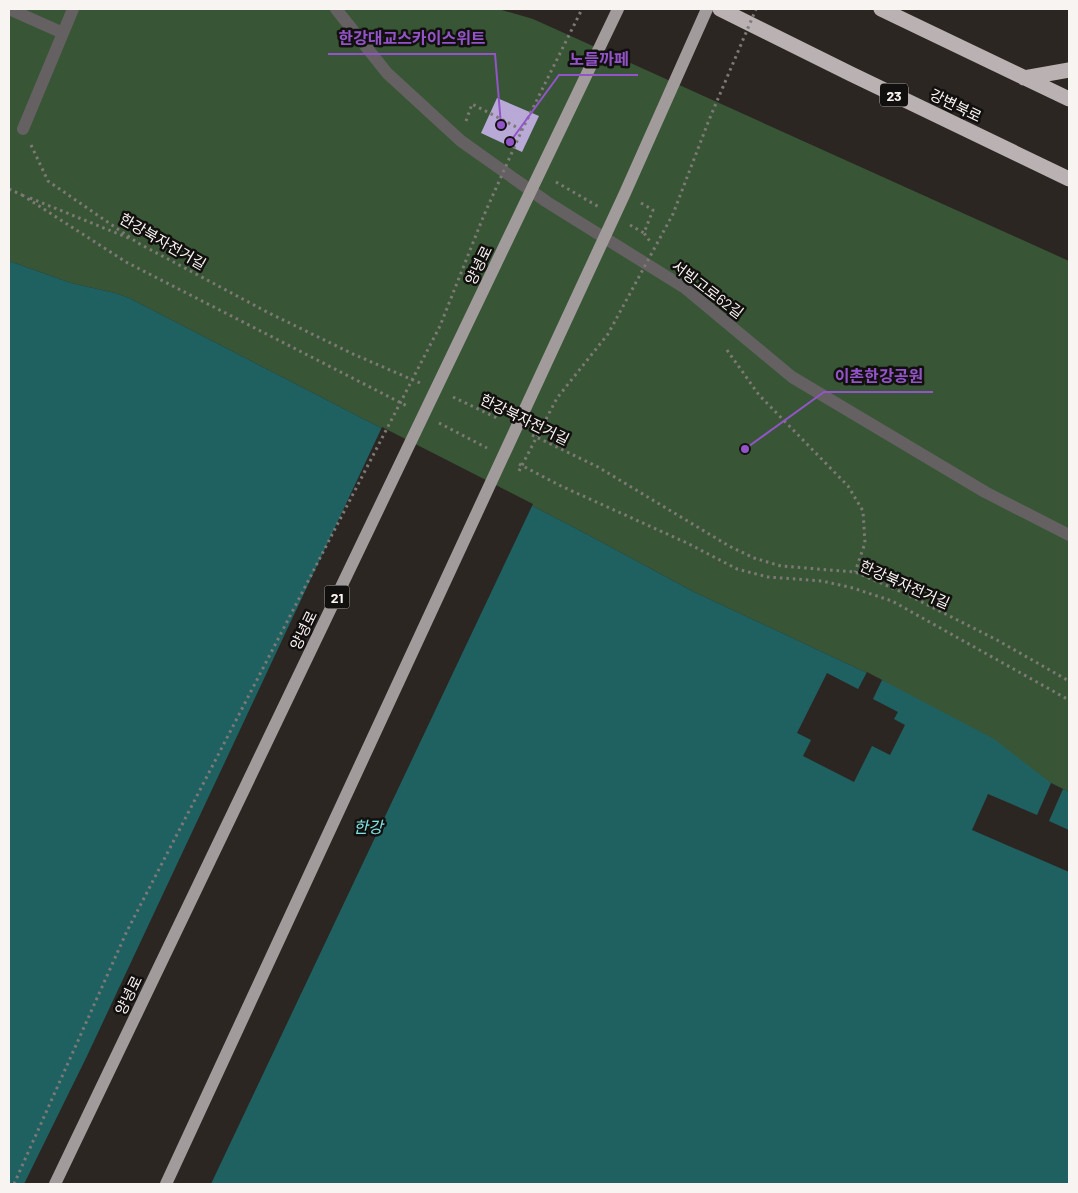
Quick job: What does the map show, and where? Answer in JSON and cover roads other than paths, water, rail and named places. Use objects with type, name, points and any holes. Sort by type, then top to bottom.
[{"type":"highway","name":"강변북로","points":[[720,9],[1069,179]]},
{"type":"highway","points":[[881,9],[1069,99]]},
{"type":"highway","points":[[1024,78],[1069,70]]},
{"type":"main road","name":"양녕로","points":[[55,1184],[618,9]]},
{"type":"main road","points":[[166,1184],[625,193],[707,9]]},
{"type":"lane","points":[[9,9],[63,33]]},
{"type":"lane","points":[[24,128],[73,9]]},
{"type":"lane","name":"서빙고로62길","points":[[336,9],[388,73],[461,140],[547,202],[685,288],[792,377],[985,492],[1069,536]]},
{"type":"water","name":"한강","points":[[9,261],[71,283],[129,298],[579,530],[694,592],[882,680],[994,739],[1051,783],[1069,792],[1069,1184],[9,1184]]},
{"type":"place","name":"한강대교스카이스위트","points":[[501,125]]},
{"type":"place","name":"노들까페","points":[[510,142]]},
{"type":"place","name":"이촌한강공원","points":[[745,449]]}]
